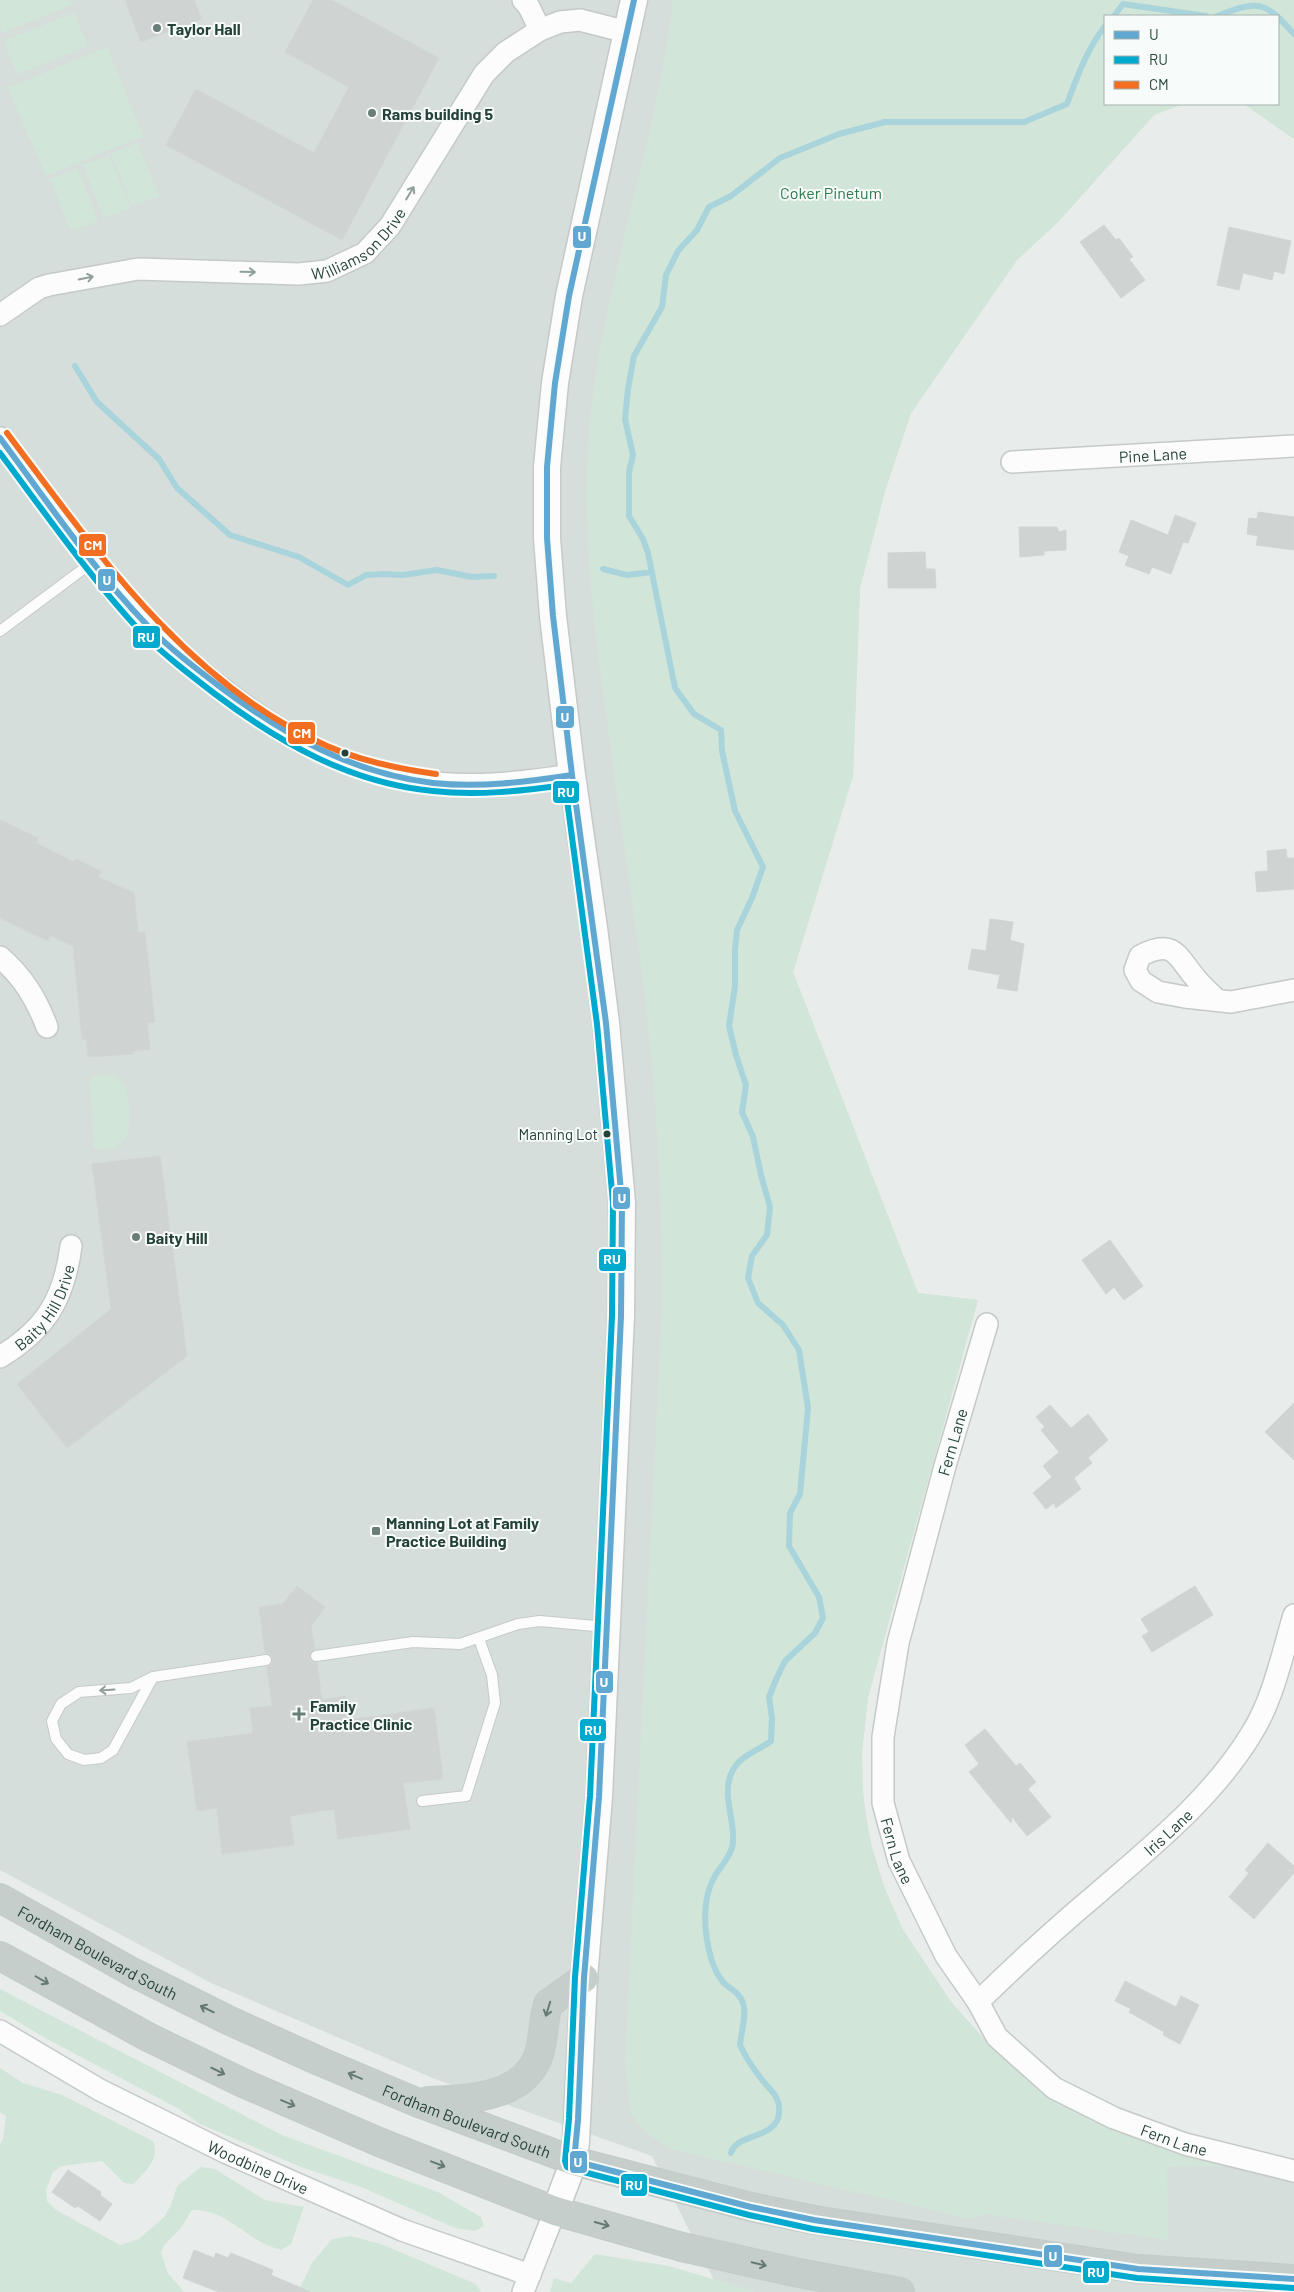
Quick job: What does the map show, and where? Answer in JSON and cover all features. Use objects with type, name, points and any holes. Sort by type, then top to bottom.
[{"type":"highway","name":"Fordham Boulevard South","points":[[0,1898],[132,1972],[228,2020],[319,2062],[416,2102],[574,2161],[751,2207],[814,2220],[1138,2269],[1294,2279]]},
{"type":"highway","points":[[0,1956],[148,2037],[243,2083],[379,2142],[555,2211],[682,2247],[794,2272],[900,2292]]},
{"type":"highway","points":[[416,2102],[476,2098],[494,2094],[520,2080],[529,2071],[538,2056],[548,2004],[584,1978]]},
{"type":"street","points":[[523,0],[529,7],[540,30]]},
{"type":"street","points":[[527,2284],[574,2161],[578,2120],[584,1978],[599,1798],[621,1316],[622,1203],[606,1023],[572,775],[552,606],[547,538],[547,467],[554,384],[569,296],[634,0]]},
{"type":"street","name":"Williamson Drive","points":[[0,315],[39,288],[138,269],[299,274],[327,271],[365,253],[390,226],[484,74],[506,52],[540,30],[560,22],[580,20],[627,32]]},
{"type":"street","points":[[0,438],[94,561],[148,625],[196,669],[286,734],[324,754],[379,772],[435,782],[484,785],[572,775]]},
{"type":"street","name":"Pine Lane","points":[[1012,462],[1294,446]]},
{"type":"street","points":[[0,957],[23,979],[35,997],[48,1027]]},
{"type":"street","points":[[1217,1000],[1231,1002],[1294,990]]},
{"type":"street","name":"Baity Hill Drive","points":[[0,1357],[26,1339],[50,1313],[65,1280],[70,1246]]},
{"type":"street","name":"Fern Lane","points":[[987,1324],[945,1466],[898,1643],[883,1737],[883,1803],[899,1861],[946,1956],[978,2002],[997,2037],[1054,2088],[1114,2118],[1184,2144],[1294,2171]]},
{"type":"street","name":"Iris Lane","points":[[978,2002],[1034,1947],[1152,1846],[1212,1790],[1252,1735],[1266,1704],[1294,1616]]},
{"type":"street","name":"Woodbine Drive","points":[[0,2031],[100,2090],[226,2153],[527,2284]]},
{"type":"lane","points":[[0,631],[94,561]]},
{"type":"lane","points":[[316,1656],[413,1642],[460,1644],[518,1624],[540,1621],[606,1627]]},
{"type":"lane","points":[[422,1801],[466,1796],[495,1703],[492,1675],[479,1639]]},
{"type":"lane","points":[[153,1677],[113,1750],[101,1758],[84,1760],[68,1754],[56,1739],[52,1721],[61,1704],[79,1692],[131,1688],[153,1677],[266,1660]]},
{"type":"shaded area","points":[[0,0],[1294,0],[1294,139],[1245,105],[1279,105],[1279,15],[1104,15],[1104,105],[1180,105],[1154,115],[1058,222],[1017,260],[911,413],[885,491],[860,588],[853,776],[793,972],[918,1293],[978,1300],[868,1697],[862,1751],[863,1797],[871,1844],[885,1890],[903,1930],[951,2002],[985,2040],[1025,2074],[1294,2173],[1294,2292],[720,2292],[652,2156],[435,2079],[211,1983],[0,1870]]},
{"type":"green space","points":[[0,0],[70,0],[72,5],[1,33]]},
{"type":"green space","name":"Coker Pinetum","points":[[673,0],[1294,0],[1294,139],[1245,105],[1279,105],[1279,15],[1104,15],[1104,105],[1180,105],[1154,115],[1058,222],[1017,260],[911,413],[885,491],[860,588],[853,776],[793,972],[918,1293],[978,1300],[868,1697],[862,1751],[862,1778],[866,1822],[877,1870],[903,1930],[951,2002],[985,2040],[1025,2074],[1252,2166],[1167,2167],[1168,2240],[985,2214],[971,2219],[671,2149],[644,2131],[631,2114],[625,2063],[662,1310],[662,1238],[655,1096],[648,1025],[596,636],[589,553],[587,470],[591,410],[600,351],[653,118]]},
{"type":"green space","points":[[74,13],[88,46],[17,74],[4,41]]},
{"type":"green space","points":[[107,47],[143,136],[46,176],[8,88]]},
{"type":"green space","points":[[137,143],[159,196],[132,206],[111,154]]},
{"type":"green space","points":[[109,155],[130,208],[104,218],[83,165]]},
{"type":"green space","points":[[77,168],[98,221],[71,231],[50,179]]},
{"type":"green space","points":[[104,1075],[117,1078],[124,1085],[128,1099],[129,1123],[127,1135],[122,1142],[108,1149],[98,1149],[94,1148],[90,1081],[95,1076]]},
{"type":"green space","points":[[0,1989],[282,2135],[438,2192],[481,2217],[484,2226],[475,2231],[455,2228],[361,2187],[301,2167],[200,2124],[179,2109],[47,2039],[0,2011]]},
{"type":"green space","points":[[0,2068],[23,2083],[62,2095],[153,2141],[155,2153],[151,2164],[134,2184],[124,2183],[102,2161],[62,2166],[53,2172],[46,2190],[47,2201],[56,2210],[120,2245],[139,2239],[164,2217],[171,2205],[177,2186],[201,2167],[215,2169],[265,2200],[304,2207],[291,2244],[281,2250],[266,2245],[220,2216],[192,2210],[181,2228],[164,2245],[161,2253],[168,2273],[184,2292],[0,2292],[0,2144],[3,2139],[6,2116],[0,2112]]},
{"type":"green space","points":[[351,2236],[381,2244],[476,2284],[481,2292],[298,2292],[312,2263],[332,2239]]},
{"type":"green space","points":[[595,2254],[669,2266],[756,2292],[550,2292],[554,2278],[571,2283]]},
{"type":"building","name":"Taylor Hall","points":[[125,0],[194,0],[202,19],[141,42]]},
{"type":"building","name":"Rams building 5","points":[[313,0],[332,0],[439,58],[342,240],[166,145],[196,89],[314,153],[349,87],[285,52]]},
{"type":"building","points":[[1104,225],[1116,240],[1119,238],[1133,257],[1129,259],[1145,280],[1121,298],[1080,242]]},
{"type":"building","points":[[1229,227],[1291,241],[1284,274],[1274,271],[1272,280],[1243,273],[1239,290],[1217,285]]},
{"type":"building","points":[[1258,512],[1294,517],[1294,550],[1256,545],[1258,536],[1247,534],[1249,518],[1257,519]]},
{"type":"building","points":[[1175,515],[1196,523],[1188,543],[1183,542],[1171,574],[1152,567],[1149,574],[1125,565],[1129,556],[1119,552],[1131,520],[1168,535]]},
{"type":"building","points":[[1019,527],[1057,527],[1059,532],[1066,530],[1066,550],[1044,551],[1044,555],[1020,557]]},
{"type":"building","points":[[925,552],[926,569],[935,569],[936,588],[888,588],[888,553]]},
{"type":"building","points":[[0,820],[38,838],[36,843],[74,862],[76,859],[101,871],[98,877],[134,893],[138,933],[145,932],[155,1022],[147,1023],[150,1049],[132,1051],[133,1054],[88,1057],[86,1039],[82,1040],[73,946],[51,936],[48,941],[0,918]]},
{"type":"building","points":[[1286,849],[1287,858],[1294,858],[1294,889],[1257,892],[1255,872],[1268,871],[1267,851]]},
{"type":"building","points":[[990,919],[1013,922],[1010,940],[1024,944],[1017,991],[997,988],[1000,975],[968,969],[972,949],[986,951]]},
{"type":"building","name":"Baity Hill","points":[[160,1156],[187,1356],[67,1448],[17,1384],[111,1309],[92,1164]]},
{"type":"building","points":[[1110,1240],[1143,1286],[1124,1300],[1114,1287],[1106,1294],[1082,1260]]},
{"type":"building","points":[[1294,1403],[1294,1460],[1265,1432]]},
{"type":"building","points":[[1050,1405],[1071,1428],[1088,1414],[1108,1440],[1088,1458],[1092,1463],[1074,1478],[1081,1489],[1056,1508],[1054,1503],[1046,1509],[1033,1493],[1052,1477],[1043,1466],[1059,1452],[1041,1430],[1045,1427],[1036,1417]]},
{"type":"building","name":"Family Practice Clinic","points":[[297,1586],[325,1607],[311,1626],[315,1649],[309,1656],[311,1661],[317,1663],[322,1700],[345,1696],[347,1720],[434,1708],[443,1779],[403,1783],[410,1829],[338,1839],[334,1809],[290,1816],[294,1845],[222,1854],[217,1808],[197,1811],[187,1742],[253,1733],[250,1708],[272,1706],[267,1667],[271,1665],[273,1659],[271,1655],[265,1653],[259,1607],[283,1604]]},
{"type":"building","points":[[1195,1586],[1213,1615],[1152,1652],[1142,1636],[1149,1632],[1141,1619]]},
{"type":"building","points":[[985,1729],[1016,1766],[1020,1763],[1036,1782],[1028,1789],[1051,1817],[1027,1836],[1012,1817],[1011,1823],[969,1772],[979,1764],[965,1745]]},
{"type":"building","points":[[1268,1843],[1294,1866],[1294,1873],[1254,1919],[1229,1897],[1249,1873],[1245,1870]]},
{"type":"building","points":[[1125,1981],[1176,2007],[1181,1996],[1199,2005],[1180,2044],[1163,2035],[1164,2032],[1129,2012],[1131,2009],[1115,2001]]},
{"type":"building","points":[[68,2170],[101,2192],[100,2195],[112,2204],[100,2221],[78,2206],[75,2208],[52,2192]]},
{"type":"building","points":[[194,2250],[214,2258],[216,2253],[228,2258],[231,2253],[273,2270],[271,2275],[311,2292],[219,2292],[183,2278]]},
{"type":"waterway","points":[[1115,15],[1123,4],[1199,15]]},
{"type":"waterway","points":[[1220,15],[1252,6],[1268,9],[1275,15]]},
{"type":"waterway","points":[[1279,19],[1294,34]]},
{"type":"waterway","points":[[731,2153],[739,2143],[772,2127],[778,2119],[779,2107],[776,2096],[753,2068],[740,2045],[744,2018],[743,2003],[739,1996],[721,1980],[712,1961],[705,1927],[707,1895],[715,1876],[728,1856],[733,1842],[728,1799],[731,1774],[738,1763],[771,1741],[772,1718],[769,1697],[778,1675],[785,1661],[815,1633],[823,1618],[819,1597],[789,1546],[790,1513],[800,1494],[808,1408],[799,1350],[783,1325],[758,1303],[748,1278],[752,1256],[767,1235],[770,1207],[753,1137],[742,1112],[746,1085],[729,1026],[735,986],[737,930],[752,898],[763,867],[735,811],[722,751],[721,730],[694,714],[675,688],[648,553],[643,539],[629,516],[629,472],[633,455],[625,419],[628,389],[634,356],[662,307],[666,275],[678,251],[697,230],[709,207],[731,196],[780,158],[839,134],[885,122],[1024,122],[1067,104],[1088,54],[1104,28]]},
{"type":"waterway","points":[[75,366],[97,402],[159,459],[177,488],[230,535],[299,557],[348,585],[366,575],[403,575],[437,570],[472,577],[494,576]]},
{"type":"waterway","points":[[603,569],[627,575],[652,572]]},
{"type":"transit line","name":"U","points":[[634,0],[569,296],[555,383],[547,467],[547,538],[553,616],[572,775],[606,1023],[622,1203],[621,1316],[599,1797],[584,1978],[578,2120],[574,2161],[751,2207],[814,2220],[1138,2269],[1294,2279]]},
{"type":"transit line","name":"CM","points":[[7,433],[110,568],[148,611],[188,651],[230,688],[277,720],[327,746],[380,764],[436,774]]},
{"type":"transit line","name":"U","points":[[0,438],[107,581],[147,625],[173,649],[219,686],[243,704],[294,736],[346,761],[374,771],[433,783],[485,785],[572,775]]},
{"type":"transit line","name":"RU","points":[[0,453],[85,566],[140,631],[167,656],[215,694],[265,729],[317,758],[345,770],[402,787],[433,791],[482,793],[565,785],[597,1024],[613,1203],[612,1316],[590,1796],[575,1977],[569,2119],[565,2161],[567,2167],[749,2215],[813,2229],[1137,2278],[1293,2288]]},
{"type":"place","name":"Taylor Hall","points":[[157,28]]},
{"type":"place","name":"Rams building 5","points":[[372,113]]},
{"type":"place","name":"Manning Lot","points":[[607,1134]]},
{"type":"place","name":"Baity Hill","points":[[136,1237]]},
{"type":"place","name":"Manning Lot at Family Practice Building","points":[[376,1531]]},
{"type":"place","name":"Family Practice Clinic","points":[[299,1714]]}]
